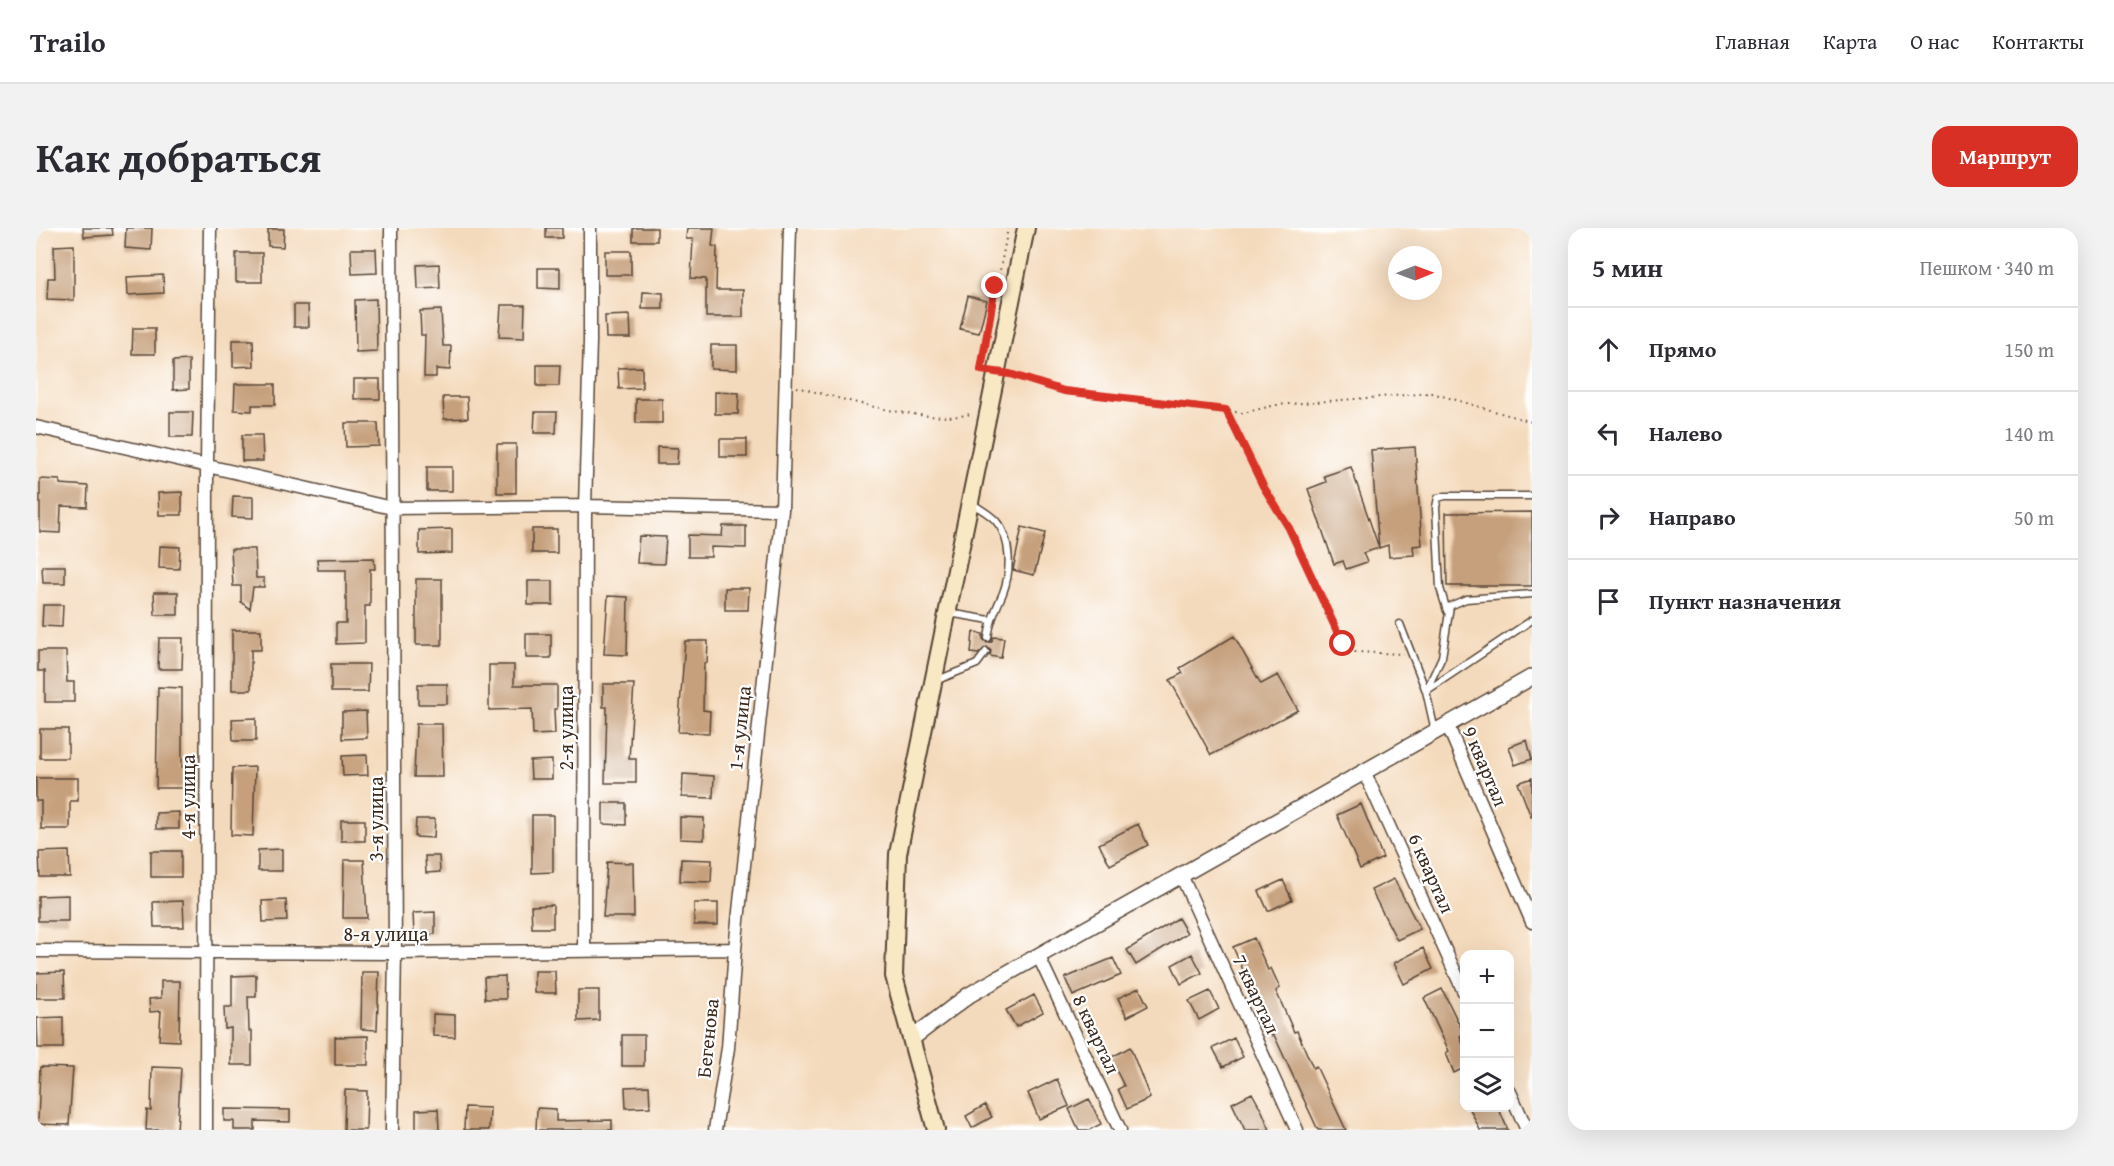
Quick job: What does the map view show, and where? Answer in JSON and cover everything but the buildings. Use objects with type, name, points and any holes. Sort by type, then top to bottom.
[{"type":"main road","points":[[936,1130],[894,976],[898,854],[969,501],[988,370],[1026,228]]},
{"type":"street","name":"4-я улица","points":[[206,1130],[207,464],[210,228]]},
{"type":"street","name":"3-я улица","points":[[391,228],[395,953],[392,1130]]},
{"type":"street","name":"2-я улица","points":[[584,949],[585,506],[590,342],[590,228]]},
{"type":"street","name":"1-я улица","points":[[735,949],[782,510],[790,228]]},
{"type":"street","points":[[36,427],[207,464],[392,508],[585,506],[782,510]]},
{"type":"street","points":[[911,1039],[969,995],[1532,677]]},
{"type":"street","name":"9 квартал","points":[[1441,727],[1532,922]]},
{"type":"street","name":"6 квартал","points":[[1364,771],[1460,983]]},
{"type":"street","name":"7 квартал","points":[[1181,875],[1297,1130]]},
{"type":"street","name":"8-я улица","points":[[36,951],[395,953],[735,949]]},
{"type":"street","name":"Бегенова","points":[[714,1130],[728,1048],[735,949]]},
{"type":"street","name":"8 квартал","points":[[1038,955],[1120,1130]]},
{"type":"street","points":[[1514,1103],[1527,1130]]},
{"type":"lane","points":[[1426,691],[1442,657],[1447,610],[1440,588],[1436,507],[1438,498],[1468,495],[1532,496]]},
{"type":"lane","points":[[969,501],[995,520],[1005,535],[1009,563],[1007,579],[990,620],[988,638]]},
{"type":"lane","points":[[1447,610],[1454,603],[1466,599],[1532,594]]},
{"type":"lane","points":[[946,612],[990,620]]},
{"type":"lane","points":[[1426,691],[1532,620]]},
{"type":"lane","points":[[1401,624],[1441,727]]},
{"type":"lane","points":[[932,682],[978,664],[986,652]]},
{"type":"path","points":[[980,380],[988,370],[1008,228]]},
{"type":"path","points":[[988,370],[1064,391],[1243,412],[1276,405],[1432,393],[1532,422]]},
{"type":"path","points":[[785,384],[882,409],[925,415],[974,413]]},
{"type":"path","points":[[1226,410],[1263,486],[1289,528],[1343,644],[1355,652],[1412,654]]},
{"type":"route","points":[[995,286],[981,370],[1010,374],[1064,391],[1226,410],[1263,486],[1289,528],[1343,644]]}]
